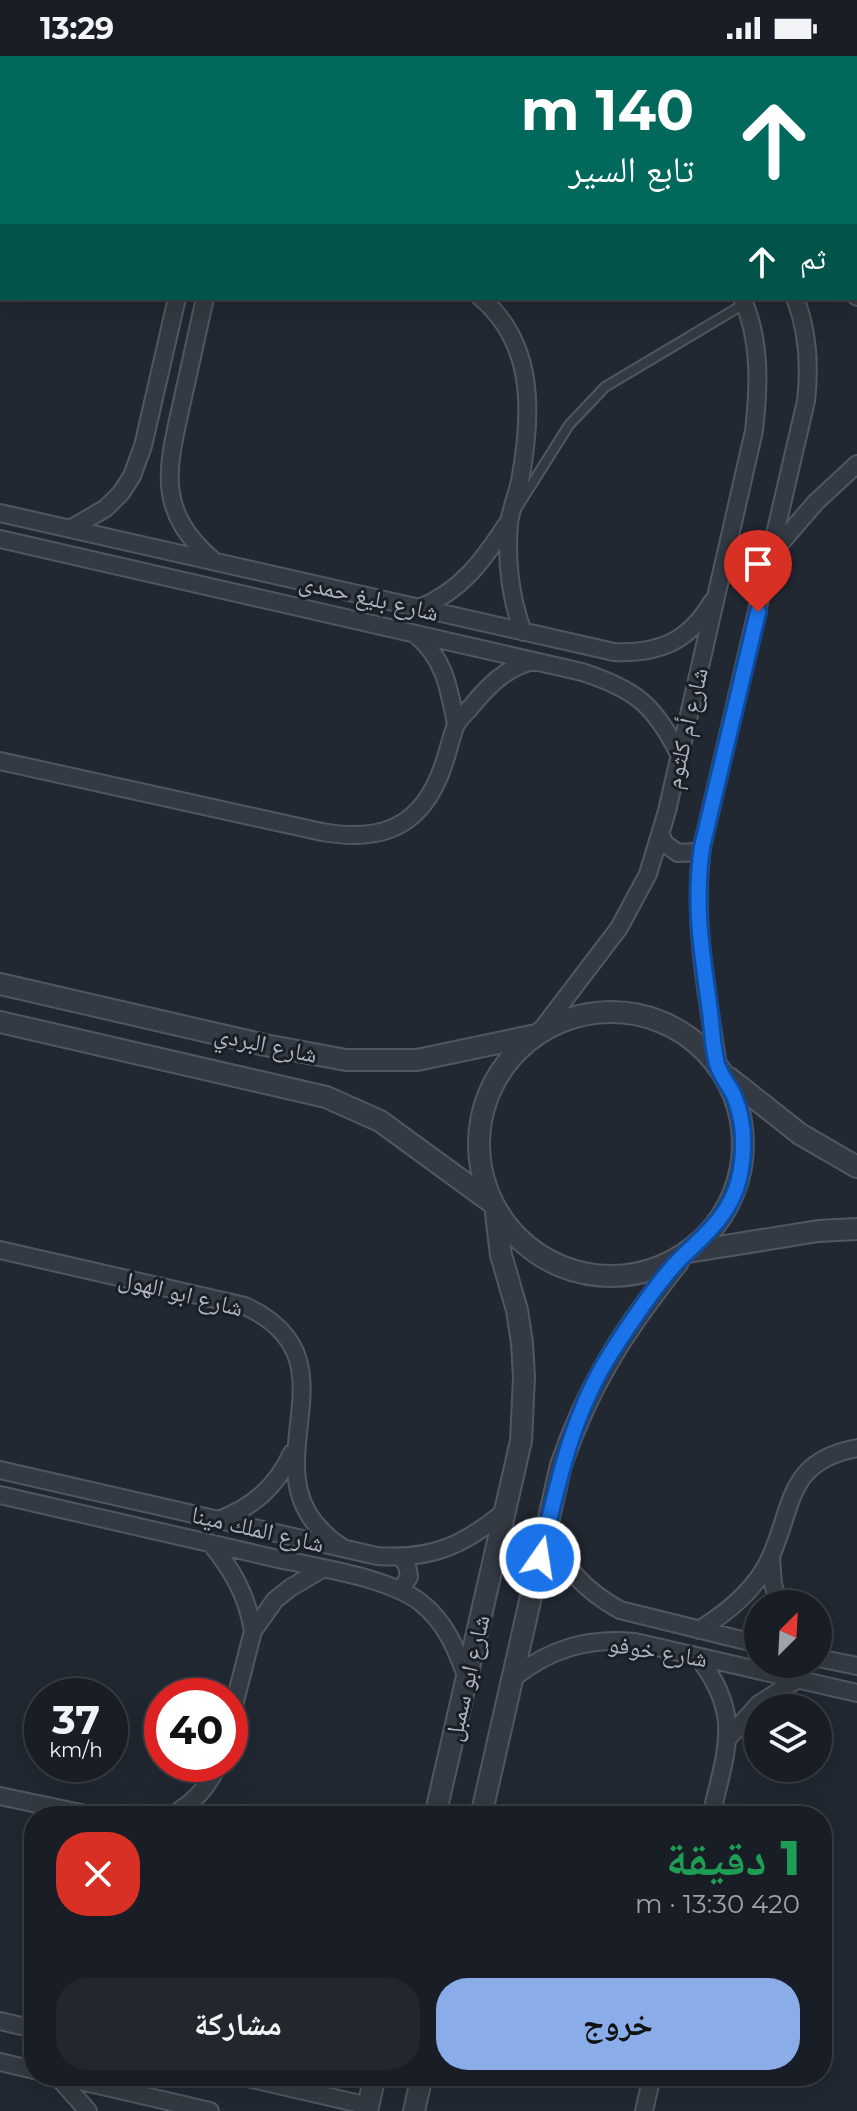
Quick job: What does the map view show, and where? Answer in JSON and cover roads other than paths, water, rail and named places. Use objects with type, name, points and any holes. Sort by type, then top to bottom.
[{"type":"street","points":[[70,529],[106,508],[121,493],[140,457],[177,300]]},
{"type":"street","points":[[205,300],[168,466],[174,510],[198,548],[215,562]]},
{"type":"street","points":[[483,300],[509,331],[522,358],[528,388],[525,454],[509,519],[509,575],[523,632]]},
{"type":"street","name":"شارع أم كلثوم","points":[[720,1069],[697,916],[697,882],[702,847],[806,401],[805,331],[796,300]]},
{"type":"street","name":"شارع أم كلثوم","points":[[537,1034],[619,928],[648,874],[661,834],[754,431],[758,369],[744,301]]},
{"type":"street","points":[[140,457],[155,469],[168,466]]},
{"type":"street","points":[[772,553],[816,502],[857,464]]},
{"type":"street","name":"شارع بليغ حمدى","points":[[0,513],[586,647],[639,653],[663,647],[685,634],[703,616],[717,594]]},
{"type":"street","points":[[419,608],[436,601],[467,579],[480,565],[509,519]]},
{"type":"street","name":"شارع بليغ حمدى","points":[[0,539],[582,672],[630,691],[652,710],[668,731],[680,756]]},
{"type":"street","points":[[262,599],[268,574]]},
{"type":"street","points":[[415,634],[426,643],[443,668],[456,724]]},
{"type":"street","points":[[582,672],[590,658],[586,647]]},
{"type":"street","points":[[0,761],[322,832],[367,836],[390,830],[410,818],[427,800],[445,761],[456,724],[494,681],[520,664],[534,661]]},
{"type":"street","points":[[661,834],[664,843],[678,853],[686,854],[702,847]]},
{"type":"street","name":"شارع البردي","points":[[0,984],[265,1045],[346,1060],[417,1060],[537,1034]]},
{"type":"street","points":[[51,1033],[60,998]]},
{"type":"street","points":[[720,1069],[735,1098],[742,1126],[743,1154],[738,1183],[727,1209],[710,1233],[686,1254],[656,1269],[626,1276],[595,1276],[565,1269],[537,1255],[514,1235],[493,1206],[481,1172],[478,1141],[482,1110],[494,1081],[512,1055],[537,1034],[561,1021],[585,1014],[635,1014],[681,1032],[720,1069],[800,1134],[857,1167]]},
{"type":"street","name":"شارع البردي","points":[[0,1022],[326,1097],[380,1121],[493,1206]]},
{"type":"street","name":"شارع ابو سمبل","points":[[437,1806],[521,1441],[524,1377],[517,1310],[501,1255],[493,1206]]},
{"type":"street","points":[[686,1254],[794,1234],[857,1229]]},
{"type":"street","name":"شارع ابو الهول","points":[[0,1250],[229,1302],[264,1315],[281,1329],[293,1346],[301,1366],[301,1414],[295,1448],[283,1473],[266,1494],[244,1510],[219,1520]]},
{"type":"street","name":"شارع ابو سمبل","points":[[483,1806],[561,1465],[590,1390],[610,1355],[686,1254]]},
{"type":"street","name":"شارع ابو الهول","points":[[295,1448],[300,1496],[309,1518],[323,1535],[343,1548]]},
{"type":"street","points":[[699,1630],[741,1599],[771,1557],[786,1510],[797,1485],[808,1471],[840,1451],[857,1448]]},
{"type":"street","name":"شارع الملك مينا","points":[[0,1470],[343,1548],[400,1557],[445,1550],[486,1527],[506,1510]]},
{"type":"street","name":"شارع الملك مينا","points":[[0,1495],[322,1569],[400,1590],[419,1601],[449,1633],[467,1678]]},
{"type":"street","name":"شارع خوفو","points":[[547,1528],[561,1559],[582,1585],[620,1610],[744,1641]]},
{"type":"street","points":[[210,1543],[234,1575],[249,1611],[253,1631]]},
{"type":"street","points":[[400,1557],[407,1565],[409,1577],[400,1590]]},
{"type":"street","points":[[771,1557],[775,1590]]},
{"type":"street","points":[[241,1678],[253,1631],[275,1600],[322,1569]]},
{"type":"street","points":[[635,1642],[629,1637],[627,1629],[630,1622],[641,1617]]},
{"type":"street","name":"شارع خوفو","points":[[513,1678],[549,1654],[570,1646],[613,1640],[635,1642],[857,1693]]},
{"type":"street","points":[[697,1656],[720,1691],[729,1737],[713,1806]]},
{"type":"street","points":[[832,1661],[857,1666]]},
{"type":"street","points":[[729,1737],[759,1704],[798,1679]]},
{"type":"street","points":[[187,1806],[208,1782]]},
{"type":"street","points":[[0,1796],[48,1806]]},
{"type":"street","points":[[0,2021],[24,2027]]},
{"type":"street","points":[[0,2062],[24,2068]]},
{"type":"street","points":[[67,2086],[88,2111]]},
{"type":"street","points":[[101,2086],[210,2111]]},
{"type":"street","points":[[279,2086],[368,2108],[373,2086]]},
{"type":"street","points":[[414,2111],[420,2086]]},
{"type":"street","points":[[644,2111],[650,2086]]},
{"type":"lane","points":[[509,519],[569,425],[605,387],[744,301]]}]
